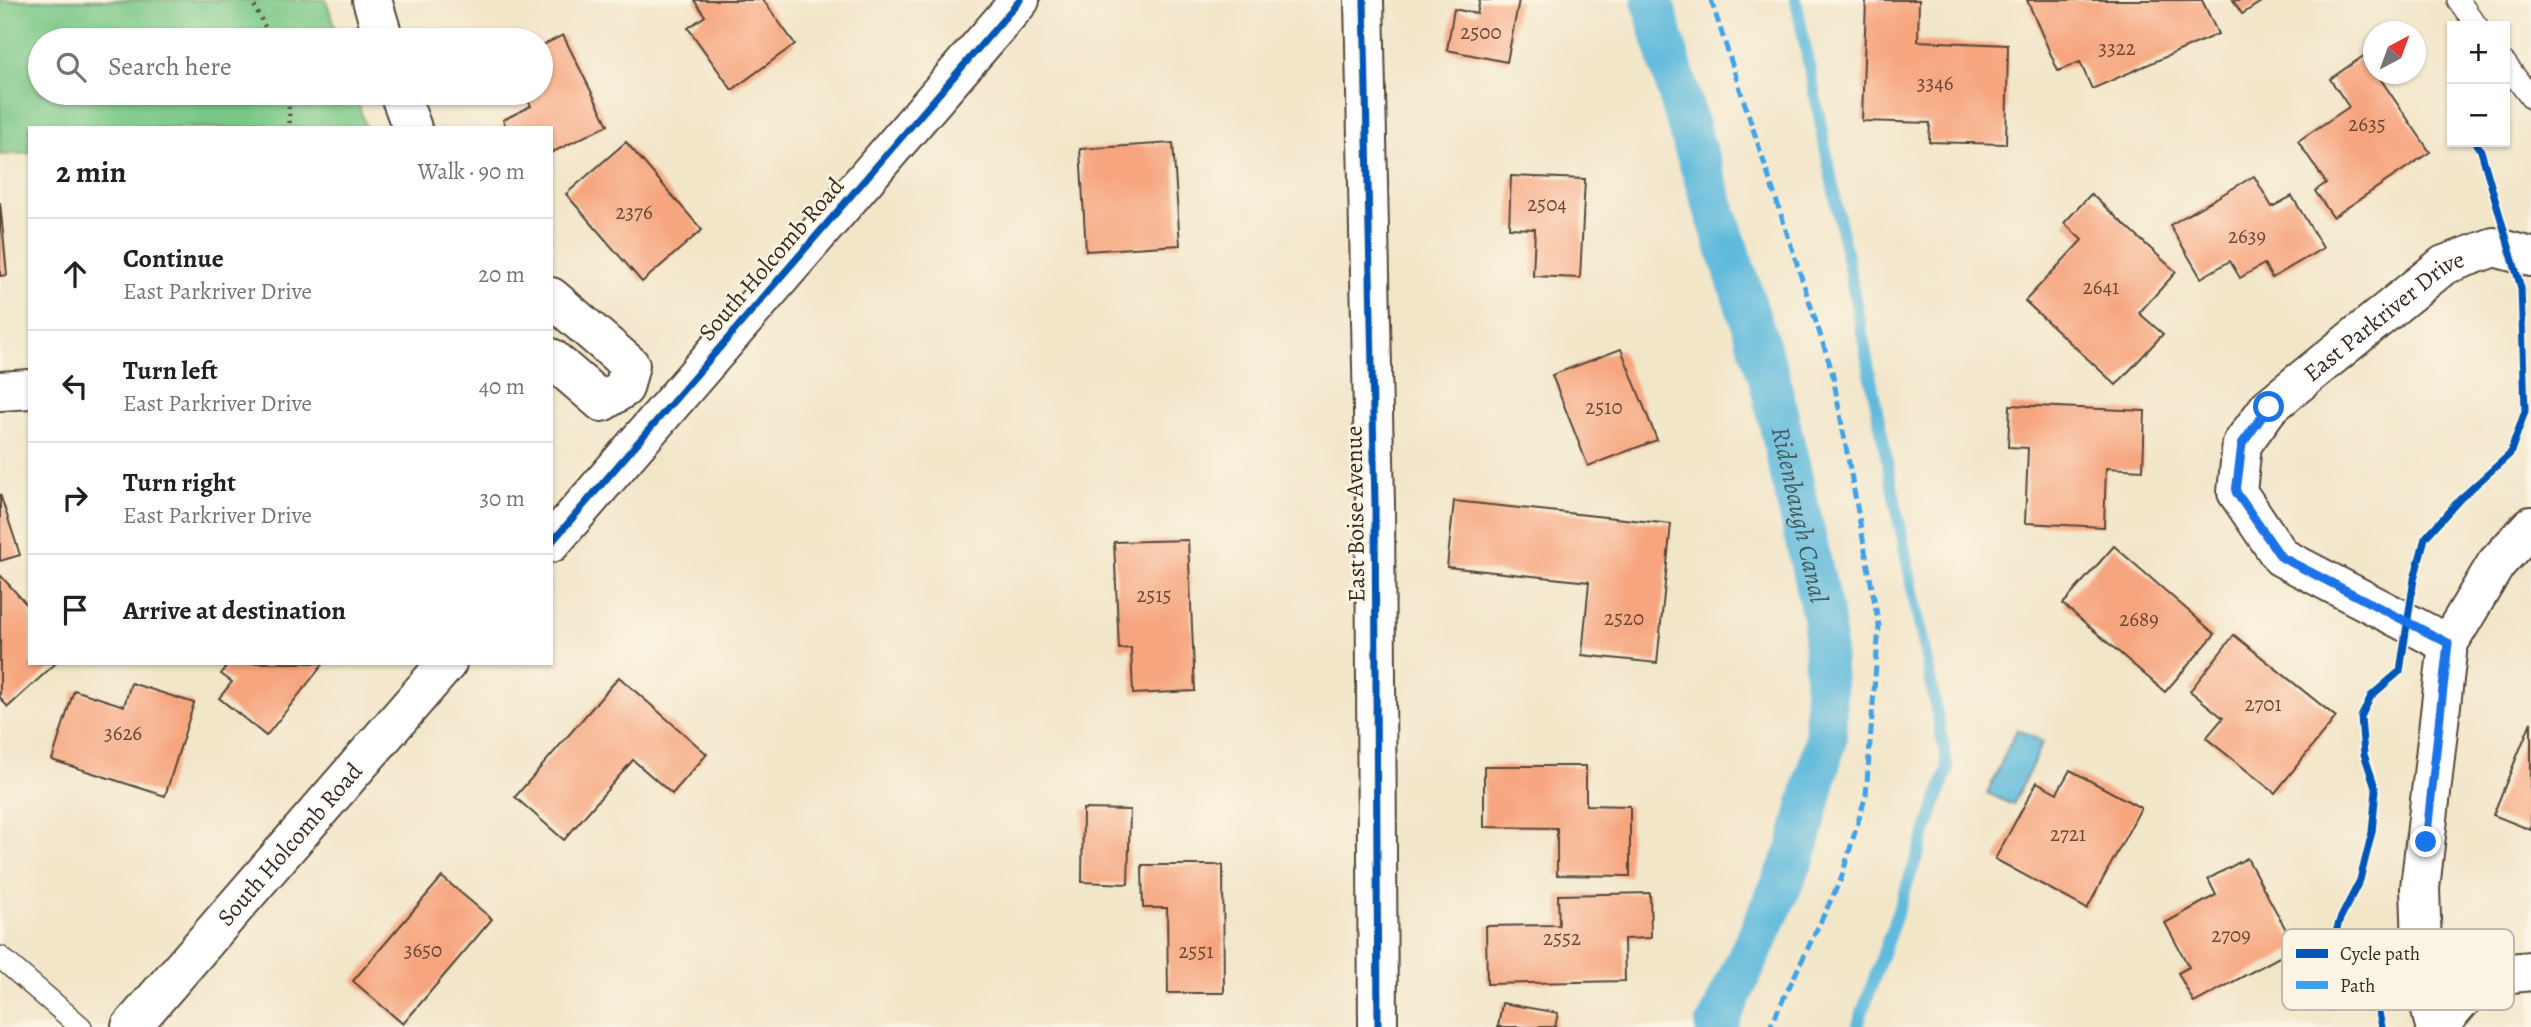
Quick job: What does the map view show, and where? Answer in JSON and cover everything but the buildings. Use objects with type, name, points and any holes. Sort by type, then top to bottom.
[{"type":"street","name":"South Holcomb Road","points":[[553,541],[1020,0]]},
{"type":"street","name":"East Boise Avenue","points":[[1364,0],[1375,505],[1378,1027]]},
{"type":"street","points":[[381,1],[383,28]]},
{"type":"street","points":[[403,105],[411,126]]},
{"type":"street","name":"East Parkriver Drive","points":[[2448,643],[2281,557],[2236,492],[2242,444],[2269,407],[2444,265],[2494,247],[2531,257]]},
{"type":"street","points":[[553,299],[630,365],[624,388],[601,402],[553,360]]},
{"type":"street","points":[[624,388],[658,419]]},
{"type":"street","points":[[0,391],[28,389]]},
{"type":"street","points":[[2421,929],[2420,888],[2448,643],[2496,564],[2531,526]]},
{"type":"street","name":"South Holcomb Road","points":[[131,1027],[445,665]]},
{"type":"street","points":[[2432,1010],[2437,1027]]},
{"type":"street","points":[[2437,1027],[2452,1010]]},
{"type":"lane","points":[[2458,0],[2473,21]]},
{"type":"lane","points":[[2510,70],[2531,98]]},
{"type":"lane","points":[[0,957],[81,1027]]},
{"type":"path","points":[[251,0],[266,28]]},
{"type":"path","points":[[289,105],[290,126]]},
{"type":"green space","points":[[0,0],[326,0],[335,28],[28,28],[28,105],[359,105],[365,126],[28,126],[28,153],[0,155]]},
{"type":"water","points":[[2017,729],[2043,742],[2013,805],[1987,793]]},
{"type":"waterway","name":"Ridenbaugh Canal","points":[[1652,0],[1690,133],[1769,377],[1824,621],[1826,738],[1797,851],[1716,1027]]},
{"type":"waterway","points":[[1796,0],[1948,769],[1857,1027]]},
{"type":"marked path","points":[[1711,0],[1832,371],[1879,626],[1866,795],[1841,879],[1770,1027]]},
{"type":"cycle path","points":[[553,541],[1020,0]]},
{"type":"cycle path","points":[[1364,0],[1375,504],[1378,1027]]},
{"type":"cycle path","points":[[2337,929],[2360,880],[2372,832],[2376,790],[2364,754],[2361,717],[2371,696],[2400,671],[2414,579],[2425,538],[2460,499],[2510,454],[2525,411],[2521,288],[2479,147]]},
{"type":"cycle path","points":[[2378,1010],[2382,1027]]},
{"type":"route","points":[[2269,407],[2242,444],[2236,492],[2281,557],[2408,620],[2448,643],[2426,842]]}]
